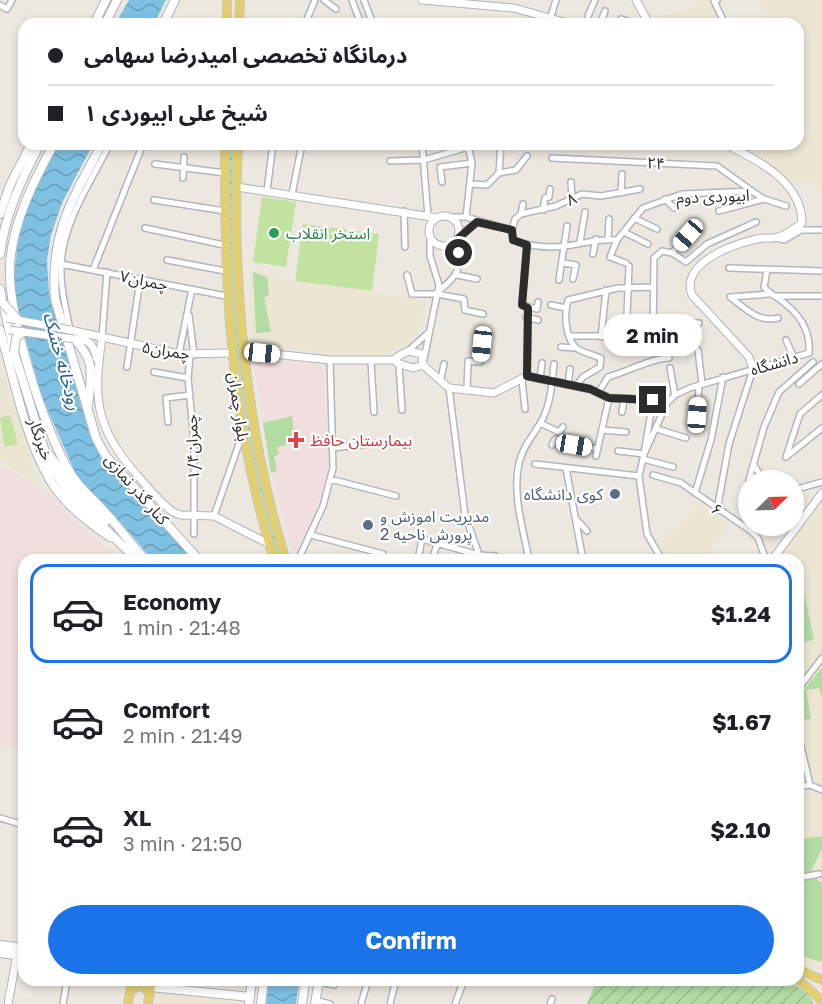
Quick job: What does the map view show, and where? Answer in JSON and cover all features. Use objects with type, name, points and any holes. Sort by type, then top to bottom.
[{"type":"main road","points":[[97,18],[106,0]]},
{"type":"main road","points":[[108,18],[117,0]]},
{"type":"main road","points":[[166,18],[175,0]]},
{"type":"main road","points":[[227,0],[227,18]]},
{"type":"main road","points":[[239,18],[240,0]]},
{"type":"main road","points":[[0,214],[28,150]]},
{"type":"main road","points":[[0,254],[2,235],[11,204],[37,150]]},
{"type":"main road","points":[[51,150],[25,205],[12,246],[10,282],[13,309],[39,396],[64,462],[82,488],[107,514],[136,554]]},
{"type":"main road","name":"کنار گذر نمازی","points":[[99,150],[63,218],[55,254],[53,278],[55,299],[87,411],[96,438],[105,455],[194,554]]},
{"type":"main road","name":"بلوار چمران","points":[[225,150],[224,245],[231,353],[242,435],[272,554]]},
{"type":"main road","name":"بلوار چمران","points":[[238,150],[236,248],[246,351],[255,423],[285,554]]},
{"type":"main road","name":"خبرنگار","points":[[0,289],[3,318],[9,330],[48,462],[68,492],[125,547],[136,554]]},
{"type":"main road","points":[[2,302],[19,321]]},
{"type":"main road","points":[[0,329],[20,403],[50,480],[61,496],[125,547]]},
{"type":"main road","points":[[14,352],[16,338],[23,332]]},
{"type":"main road","points":[[74,339],[89,357],[92,367],[87,411]]},
{"type":"main road","points":[[39,434],[64,476],[136,554]]},
{"type":"main road","points":[[0,945],[18,947]]},
{"type":"main road","points":[[0,953],[18,956]]},
{"type":"main road","points":[[804,972],[822,980]]},
{"type":"main road","points":[[804,984],[822,1001]]},
{"type":"main road","points":[[128,1004],[131,986]]},
{"type":"main road","points":[[131,990],[140,986]]},
{"type":"main road","points":[[148,1004],[151,987],[251,1002],[254,986]]},
{"type":"main road","points":[[261,1004],[263,986]]},
{"type":"main road","points":[[302,1004],[304,986]]},
{"type":"main road","points":[[315,1002],[318,986]]},
{"type":"street","points":[[0,5],[7,9],[12,0]]},
{"type":"street","points":[[308,18],[315,0]]},
{"type":"street","points":[[324,0],[336,9]]},
{"type":"street","points":[[352,0],[360,18]]},
{"type":"street","points":[[364,0],[371,18]]},
{"type":"street","points":[[422,0],[478,3],[514,8],[555,18]]},
{"type":"street","points":[[513,0],[514,8]]},
{"type":"street","points":[[550,16],[555,0]]},
{"type":"street","points":[[588,16],[595,0]]},
{"type":"street","points":[[636,0],[646,18]]},
{"type":"street","points":[[717,0],[714,1],[722,18]]},
{"type":"street","points":[[602,18],[605,11]]},
{"type":"street","points":[[70,330],[63,297],[61,264],[73,215],[107,150]]},
{"type":"street","points":[[93,270],[141,150]]},
{"type":"street","points":[[267,191],[272,150]]},
{"type":"street","points":[[292,194],[301,150]]},
{"type":"street","points":[[423,150],[432,217],[429,226],[430,256],[439,285],[424,362]]},
{"type":"street","points":[[390,161],[424,160],[455,150]]},
{"type":"street","points":[[466,217],[472,163],[469,150]]},
{"type":"street","points":[[499,173],[501,150]]},
{"type":"street","points":[[735,150],[777,175],[793,191],[802,207],[801,223],[777,238]]},
{"type":"street","points":[[471,184],[487,185],[499,173],[516,170],[527,156]]},
{"type":"street","points":[[183,178],[184,157]]},
{"type":"street","name":"۲۴","points":[[552,158],[717,166],[752,191]]},
{"type":"street","points":[[442,182],[440,167],[472,163]]},
{"type":"street","points":[[155,164],[225,173]]},
{"type":"street","points":[[621,193],[622,174]]},
{"type":"street","points":[[571,182],[572,198]]},
{"type":"street","points":[[237,187],[432,217],[443,215],[466,217],[477,222],[512,230]]},
{"type":"street","points":[[543,210],[545,198],[549,197],[550,189]]},
{"type":"street","name":"۸","points":[[521,214],[543,210],[582,194],[602,196],[640,189]]},
{"type":"street","name":"ابیوردی دوم","points":[[617,240],[643,208],[682,195],[752,191],[764,199],[786,206]]},
{"type":"street","points":[[601,205],[602,196]]},
{"type":"street","points":[[665,199],[675,208]]},
{"type":"street","points":[[719,211],[764,199]]},
{"type":"street","points":[[154,200],[225,211]]},
{"type":"street","points":[[170,210],[171,202]]},
{"type":"street","points":[[523,204],[521,214],[515,219],[512,230],[513,240],[527,245],[565,246],[596,239],[617,240],[610,257],[627,264],[626,338]]},
{"type":"street","points":[[404,211],[405,247]]},
{"type":"street","points":[[580,242],[585,212]]},
{"type":"street","points":[[437,294],[457,275],[460,261],[456,239],[458,226],[452,217]]},
{"type":"street","points":[[634,218],[657,229]]},
{"type":"street","points":[[608,239],[609,219]]},
{"type":"street","points":[[430,236],[439,245],[449,245],[477,222]]},
{"type":"street","points":[[653,338],[654,258],[662,251],[672,253],[686,262],[707,244],[756,222]]},
{"type":"street","points":[[559,280],[567,226]]},
{"type":"street","points":[[145,228],[224,245]]},
{"type":"street","points":[[717,510],[729,444],[753,369],[749,357],[692,295],[689,279],[707,260],[722,251],[750,241],[777,238],[784,240],[801,230],[822,230]]},
{"type":"street","points":[[624,232],[648,244]]},
{"type":"street","points":[[672,253],[688,235]]},
{"type":"street","points":[[592,254],[596,239]]},
{"type":"street","points":[[527,245],[522,305],[537,309],[538,302]]},
{"type":"street","points":[[167,260],[225,271]]},
{"type":"street","points":[[563,263],[576,266],[573,279]]},
{"type":"street","name":"چمران۷","points":[[61,264],[226,296]]},
{"type":"street","points":[[729,268],[822,271]]},
{"type":"street","points":[[767,270],[764,287],[772,295]]},
{"type":"street","points":[[107,272],[98,364],[98,411],[115,449],[163,504],[173,512],[194,516],[214,516],[269,544]]},
{"type":"street","points":[[407,275],[412,294],[437,294],[464,299],[465,310],[483,315]]},
{"type":"street","points":[[457,275],[477,279]]},
{"type":"street","points":[[127,368],[140,280]]},
{"type":"street","points":[[576,348],[569,336],[566,308],[568,300],[606,290],[654,287]]},
{"type":"street","points":[[180,354],[192,289]]},
{"type":"street","points":[[601,337],[606,290]]},
{"type":"street","name":"دانشگاه","points":[[675,395],[723,377],[809,353],[811,337],[795,311],[772,295]]},
{"type":"street","points":[[778,318],[759,319],[730,297],[822,296]]},
{"type":"street","points":[[551,305],[566,308]]},
{"type":"street","name":"چمران۱/۴","points":[[188,308],[192,355],[188,378],[194,441],[194,534]]},
{"type":"street","points":[[525,409],[524,378],[530,344],[526,318],[528,308]]},
{"type":"street","name":"چمران۵","points":[[3,318],[180,354],[231,353]]},
{"type":"street","points":[[526,318],[538,320]]},
{"type":"street","points":[[653,322],[699,323]]},
{"type":"street","points":[[0,329],[87,339],[91,342],[98,364]]},
{"type":"street","points":[[397,362],[428,333]]},
{"type":"street","points":[[569,336],[626,338],[692,336]]},
{"type":"street","points":[[786,340],[794,358]]},
{"type":"street","points":[[466,390],[468,361],[480,362],[482,344]]},
{"type":"street","points":[[561,347],[576,348],[601,358],[600,367],[572,386]]},
{"type":"street","points":[[697,415],[701,384],[698,350]]},
{"type":"street","points":[[246,351],[330,360],[397,362],[413,368],[424,362]]},
{"type":"street","points":[[408,351],[420,352],[424,362],[449,388],[465,515],[479,554]]},
{"type":"street","points":[[799,384],[820,366],[813,362],[809,353]]},
{"type":"street","points":[[598,393],[608,377],[643,366],[654,359],[669,358]]},
{"type":"street","points":[[301,554],[311,535],[330,480],[332,447],[330,360]]},
{"type":"street","points":[[370,362],[374,412]]},
{"type":"street","points":[[397,362],[402,410]]},
{"type":"street","points":[[752,470],[764,428],[779,392],[813,362]]},
{"type":"street","points":[[540,379],[542,363]]},
{"type":"street","points":[[441,379],[444,364]]},
{"type":"street","points":[[528,554],[516,492],[519,463],[527,442],[540,423],[549,400],[554,364]]},
{"type":"street","points":[[643,456],[657,429],[659,418],[675,395],[670,368]]},
{"type":"street","points":[[570,369],[572,386]]},
{"type":"street","points":[[154,372],[188,378]]},
{"type":"street","points":[[695,493],[711,440],[723,377]]},
{"type":"street","points":[[449,388],[494,393],[524,378],[552,381],[609,398],[653,400],[639,476],[647,534],[659,554]]},
{"type":"street","points":[[168,422],[165,398],[190,395]]},
{"type":"street","points":[[822,395],[800,414],[786,457],[822,428]]},
{"type":"street","points":[[596,456],[609,398]]},
{"type":"street","points":[[622,412],[624,399]]},
{"type":"street","points":[[540,423],[559,432],[563,427]]},
{"type":"street","points":[[657,429],[686,438]]},
{"type":"street","points":[[602,430],[626,432]]},
{"type":"street","points":[[214,516],[242,435]]},
{"type":"street","points":[[552,445],[555,439],[561,438],[574,445],[598,449]]},
{"type":"street","points":[[332,447],[378,443]]},
{"type":"street","points":[[618,451],[643,456],[673,467]]},
{"type":"street","points":[[535,464],[639,476]]},
{"type":"street","points":[[754,465],[757,470]]},
{"type":"street","points":[[566,468],[582,554]]},
{"type":"street","name":"۶","points":[[653,475],[681,483],[717,510],[751,531],[758,538],[764,554]]},
{"type":"street","points":[[330,480],[396,496]]},
{"type":"street","points":[[804,487],[822,482]]},
{"type":"street","points":[[776,554],[822,493]]},
{"type":"street","points":[[575,518],[587,531]]},
{"type":"street","points":[[311,535],[383,554]]},
{"type":"street","points":[[419,554],[422,540],[469,554]]},
{"type":"street","points":[[434,554],[437,545]]},
{"type":"street","points":[[804,681],[822,658]]},
{"type":"street","points":[[804,759],[810,784]]},
{"type":"street","points":[[804,786],[810,784],[822,790]]},
{"type":"street","points":[[0,818],[18,823]]},
{"type":"street","points":[[804,876],[821,871]]},
{"type":"street","points":[[8,1004],[18,964]]},
{"type":"street","points":[[63,1004],[66,986]]},
{"type":"street","points":[[361,1004],[366,986]]},
{"type":"street","points":[[390,1004],[394,986]]},
{"type":"street","points":[[455,1004],[462,986]]},
{"type":"street","points":[[315,1002],[330,1004]]},
{"type":"shaded area","points":[[705,0],[711,0],[719,18],[662,18]]},
{"type":"shaded area","points":[[760,0],[822,0],[822,190],[814,183],[788,183],[749,150],[804,150],[804,18],[766,18]]},
{"type":"shaded area","points":[[249,268],[295,281],[421,300],[427,302],[422,322],[414,339],[384,355],[352,356],[260,346],[253,340]]},
{"type":"shaded area","name":"بیمارستان حافظ","points":[[253,358],[316,364],[324,370],[328,467],[323,492],[296,554],[290,548],[268,457]]},
{"type":"shaded area","points":[[0,364],[19,419],[39,486],[0,459]]},
{"type":"shaded area","points":[[0,465],[52,495],[80,527],[113,554],[18,554],[18,749],[0,743]]},
{"type":"shaded area","points":[[822,499],[822,970],[804,963],[804,554],[778,554],[792,536],[804,536],[804,521]]},
{"type":"shaded area","points":[[698,504],[729,525],[708,554],[666,554],[660,545]]},
{"type":"shaded area","points":[[161,990],[234,998],[245,1004],[159,1004]]},
{"type":"green space","points":[[229,150],[234,150],[236,320],[252,426],[281,554],[277,554],[264,508],[244,405],[233,301]]},
{"type":"green space","name":"استخر انقلاب","points":[[262,197],[296,202],[286,267],[253,262]]},
{"type":"green space","points":[[303,224],[379,234],[372,291],[295,281]]},
{"type":"green space","points":[[253,272],[267,277],[269,296],[264,297],[271,332],[256,333]]},
{"type":"green space","points":[[10,415],[18,444],[5,447],[0,418]]},
{"type":"green space","points":[[292,416],[295,443],[277,447],[279,454],[274,456],[277,471],[271,473],[263,423]]},
{"type":"green space","points":[[804,592],[814,640],[804,642]]},
{"type":"green space","points":[[822,667],[822,699],[819,688],[806,690],[811,719],[804,720],[804,690]]},
{"type":"green space","points":[[822,836],[822,849],[812,869],[817,880],[822,883],[822,962],[804,957],[804,839]]},
{"type":"green space","points":[[594,986],[796,986],[807,993],[814,1004],[587,1004]]},
{"type":"water","points":[[129,0],[166,0],[157,18],[118,18]]},
{"type":"water","name":"رودخانه خشک","points":[[56,150],[90,150],[62,203],[51,235],[47,261],[49,293],[90,436],[104,461],[190,554],[148,554],[115,516],[79,481],[41,395],[18,311],[13,283],[19,233],[36,186]]},
{"type":"water","points":[[268,986],[298,986],[296,1004],[266,1004]]},
{"type":"place","name":"استخر انقلاب","points":[[274,233]]},
{"type":"place","name":"بیمارستان حافظ","points":[[296,440]]},
{"type":"place","name":"کوی دانشگاه","points":[[615,494]]},
{"type":"place","name":"مدیریت اموزش و پرورش ناحیه 2","points":[[368,525]]},
{"type":"route","points":[[459,253],[454,242],[465,230],[477,222],[512,230],[513,240],[527,245],[524,270],[526,283],[522,305],[528,308],[526,318],[527,376],[590,389],[609,398],[653,400]]}]
